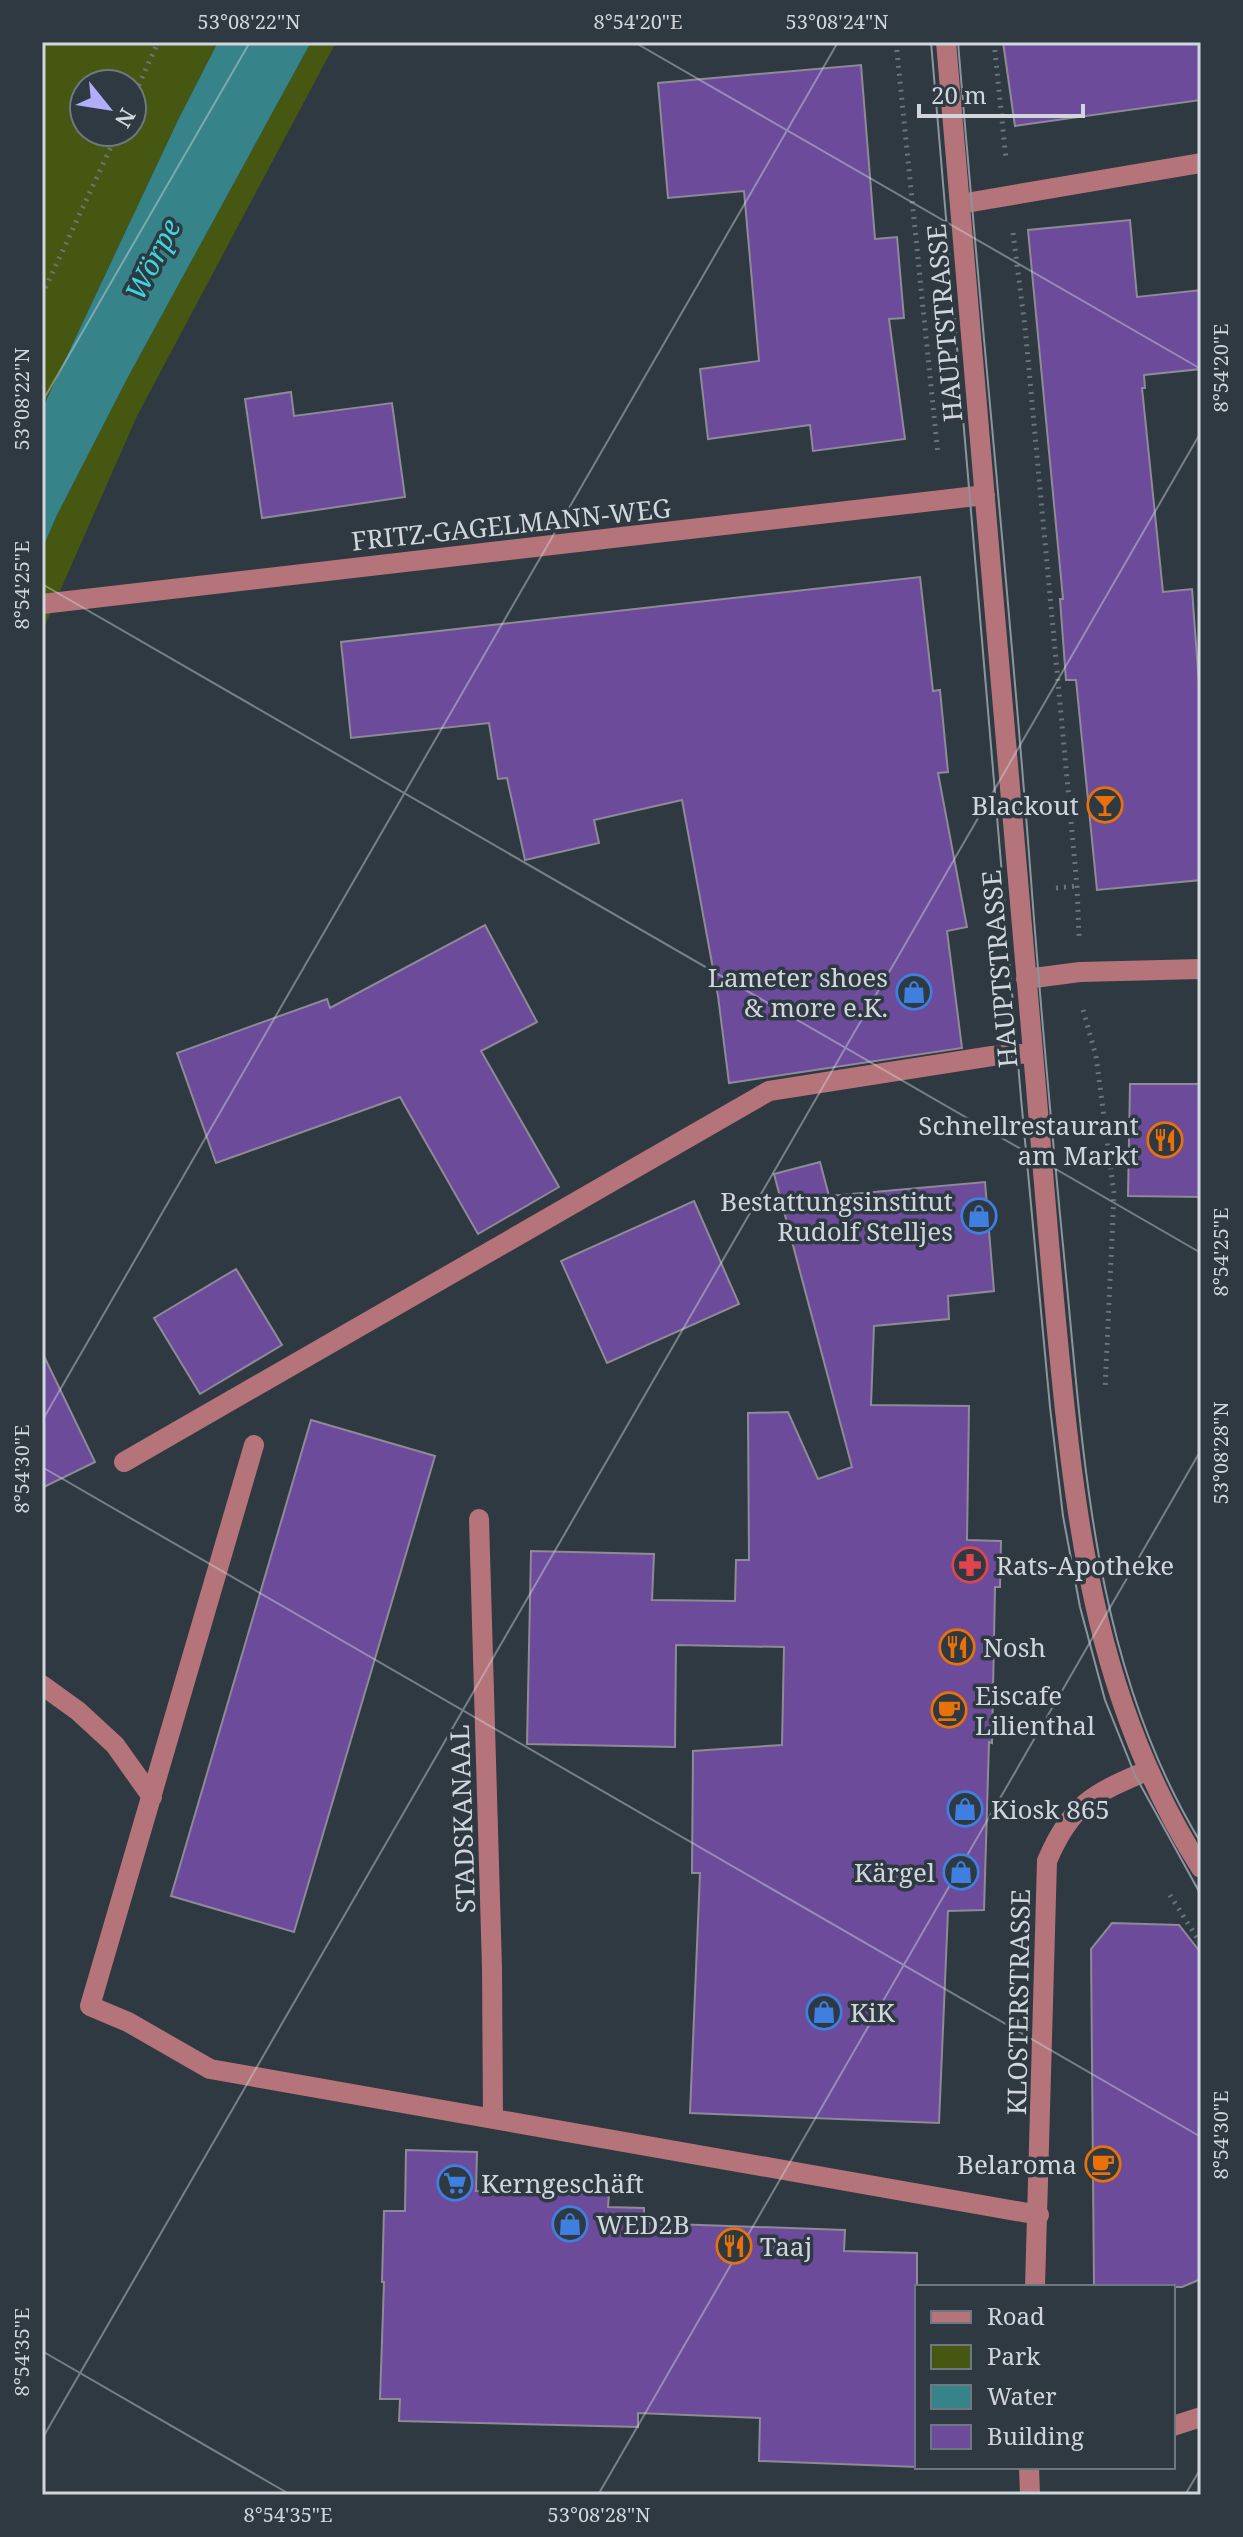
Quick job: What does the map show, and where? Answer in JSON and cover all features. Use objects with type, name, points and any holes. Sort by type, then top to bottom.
[{"type":"street","name":"HAUPTSTRASSE","points":[[946,42],[1055,1311],[1078,1520],[1093,1602],[1133,1734],[1174,1822],[1201,1868]]},
{"type":"street","points":[[960,204],[1201,163]]},
{"type":"street","name":"FRITZ-GAGELMANN-WEG","points":[[42,604],[985,495]]},
{"type":"street","points":[[1026,979],[1080,972],[1201,969]]},
{"type":"street","points":[[124,1462],[769,1091],[992,1056],[1033,1053]]},
{"type":"street","points":[[254,1445],[90,2006],[128,2022],[210,2069],[1039,2215]]},
{"type":"street","name":"STADSKANAAL","points":[[479,1519],[492,1968],[493,2118]]},
{"type":"street","points":[[42,1685],[78,1711],[115,1745],[152,1797]]},
{"type":"street","name":"KLOSTERSTRASSE","points":[[1035,2285],[1047,1861],[1059,1833],[1072,1814],[1111,1786],[1149,1770]]},
{"type":"street","points":[[1175,2425],[1201,2417]]},
{"type":"street","points":[[1029,2469],[1030,2495]]},
{"type":"path","points":[[146,68],[158,42]]},
{"type":"path","points":[[896,42],[939,461]]},
{"type":"path","points":[[994,42],[1007,164]]},
{"type":"path","points":[[42,295],[111,148]]},
{"type":"path","points":[[1013,231],[1025,327],[1075,871],[1084,1017],[1096,1056],[1114,1194],[1106,1404]]},
{"type":"green space","points":[[42,42],[218,42],[42,409]]},
{"type":"green space","points":[[311,42],[336,42],[137,416],[42,632],[42,550],[56,517],[128,377]]},
{"type":"water","name":"Wörpe","points":[[218,42],[311,42],[128,377],[42,550],[42,409]]},
{"type":"building","points":[[1003,42],[1201,42],[1201,100],[1015,126]]},
{"type":"building","points":[[861,65],[875,239],[897,237],[904,318],[889,319],[905,439],[813,451],[810,425],[708,439],[700,369],[759,361],[744,191],[668,198],[658,83]]},
{"type":"building","points":[[1130,220],[1137,297],[1201,290],[1201,369],[1144,375],[1145,388],[1142,388],[1163,592],[1192,589],[1201,712],[1201,880],[1097,890],[1076,680],[1066,680],[1060,599],[1063,599],[1028,230]]},
{"type":"building","points":[[291,392],[294,416],[392,403],[405,497],[262,518],[245,399]]},
{"type":"building","points":[[920,577],[933,691],[940,690],[948,772],[938,773],[967,927],[947,931],[962,1048],[729,1083],[718,996],[682,800],[594,820],[599,843],[525,860],[507,778],[498,779],[489,723],[351,738],[341,642]]},
{"type":"building","points":[[485,925],[537,1022],[481,1051],[559,1187],[478,1234],[400,1097],[216,1163],[177,1053],[327,999],[330,1008]]},
{"type":"building","name":"Schnellrestaurant am Markt","points":[[1130,1084],[1201,1084],[1201,1197],[1128,1196]]},
{"type":"building","points":[[820,1162],[829,1196],[985,1182],[994,1291],[948,1296],[949,1319],[874,1326],[871,1405],[969,1406],[967,1540],[1001,1541],[1000,1587],[995,1587],[984,1910],[948,1911],[939,2123],[690,2113],[700,1873],[692,1873],[693,1751],[782,1745],[784,1647],[676,1645],[675,1747],[527,1744],[531,1551],[654,1554],[652,1600],[735,1601],[736,1560],[749,1560],[748,1413],[788,1412],[818,1479],[852,1467],[774,1174]]},
{"type":"building","points":[[694,1201],[739,1304],[607,1363],[561,1261]]},
{"type":"building","points":[[236,1269],[282,1345],[200,1394],[154,1318]]},
{"type":"building","points":[[42,1352],[95,1462],[42,1488]]},
{"type":"building","points":[[311,1420],[435,1456],[294,1932],[171,1896]]},
{"type":"building","points":[[1112,1923],[1179,1925],[1201,1953],[1201,2279],[1182,2287],[1094,2285],[1091,1949]]},
{"type":"building","points":[[406,2150],[477,2152],[476,2191],[609,2194],[608,2207],[644,2208],[644,2223],[845,2230],[844,2251],[917,2253],[915,2467],[759,2461],[760,2418],[638,2413],[638,2427],[399,2421],[400,2399],[380,2399],[384,2211],[405,2211]]},
{"type":"tram line","points":[[931,42],[1021,1098],[1063,1516],[1080,1607],[1105,1700],[1135,1775],[1201,1895]]},
{"type":"tram line","points":[[958,42],[1048,1090],[1090,1502],[1118,1643],[1139,1712],[1166,1778],[1201,1843]]},
{"type":"place","name":"Blackout","points":[[1105,805]]},
{"type":"place","name":"Lameter shoes & more e.K.","points":[[914,992]]},
{"type":"place","name":"Schnellrestaurant am Markt","points":[[1165,1140]]},
{"type":"place","name":"Bestattungsinstitut Rudolf Stelljes","points":[[979,1216]]},
{"type":"place","name":"Rats-Apotheke","points":[[970,1565]]},
{"type":"place","name":"Nosh","points":[[957,1647]]},
{"type":"place","name":"Eiscafe Lilienthal","points":[[949,1710]]},
{"type":"place","name":"Kiosk 865","points":[[965,1809]]},
{"type":"place","name":"Kärgel","points":[[961,1872]]},
{"type":"place","name":"KiK","points":[[824,2012]]},
{"type":"place","name":"Belaroma","points":[[1103,2164]]},
{"type":"place","name":"Kerngeschäft","points":[[455,2183]]},
{"type":"place","name":"WED2B","points":[[570,2224]]},
{"type":"place","name":"Taaj","points":[[734,2246]]}]
